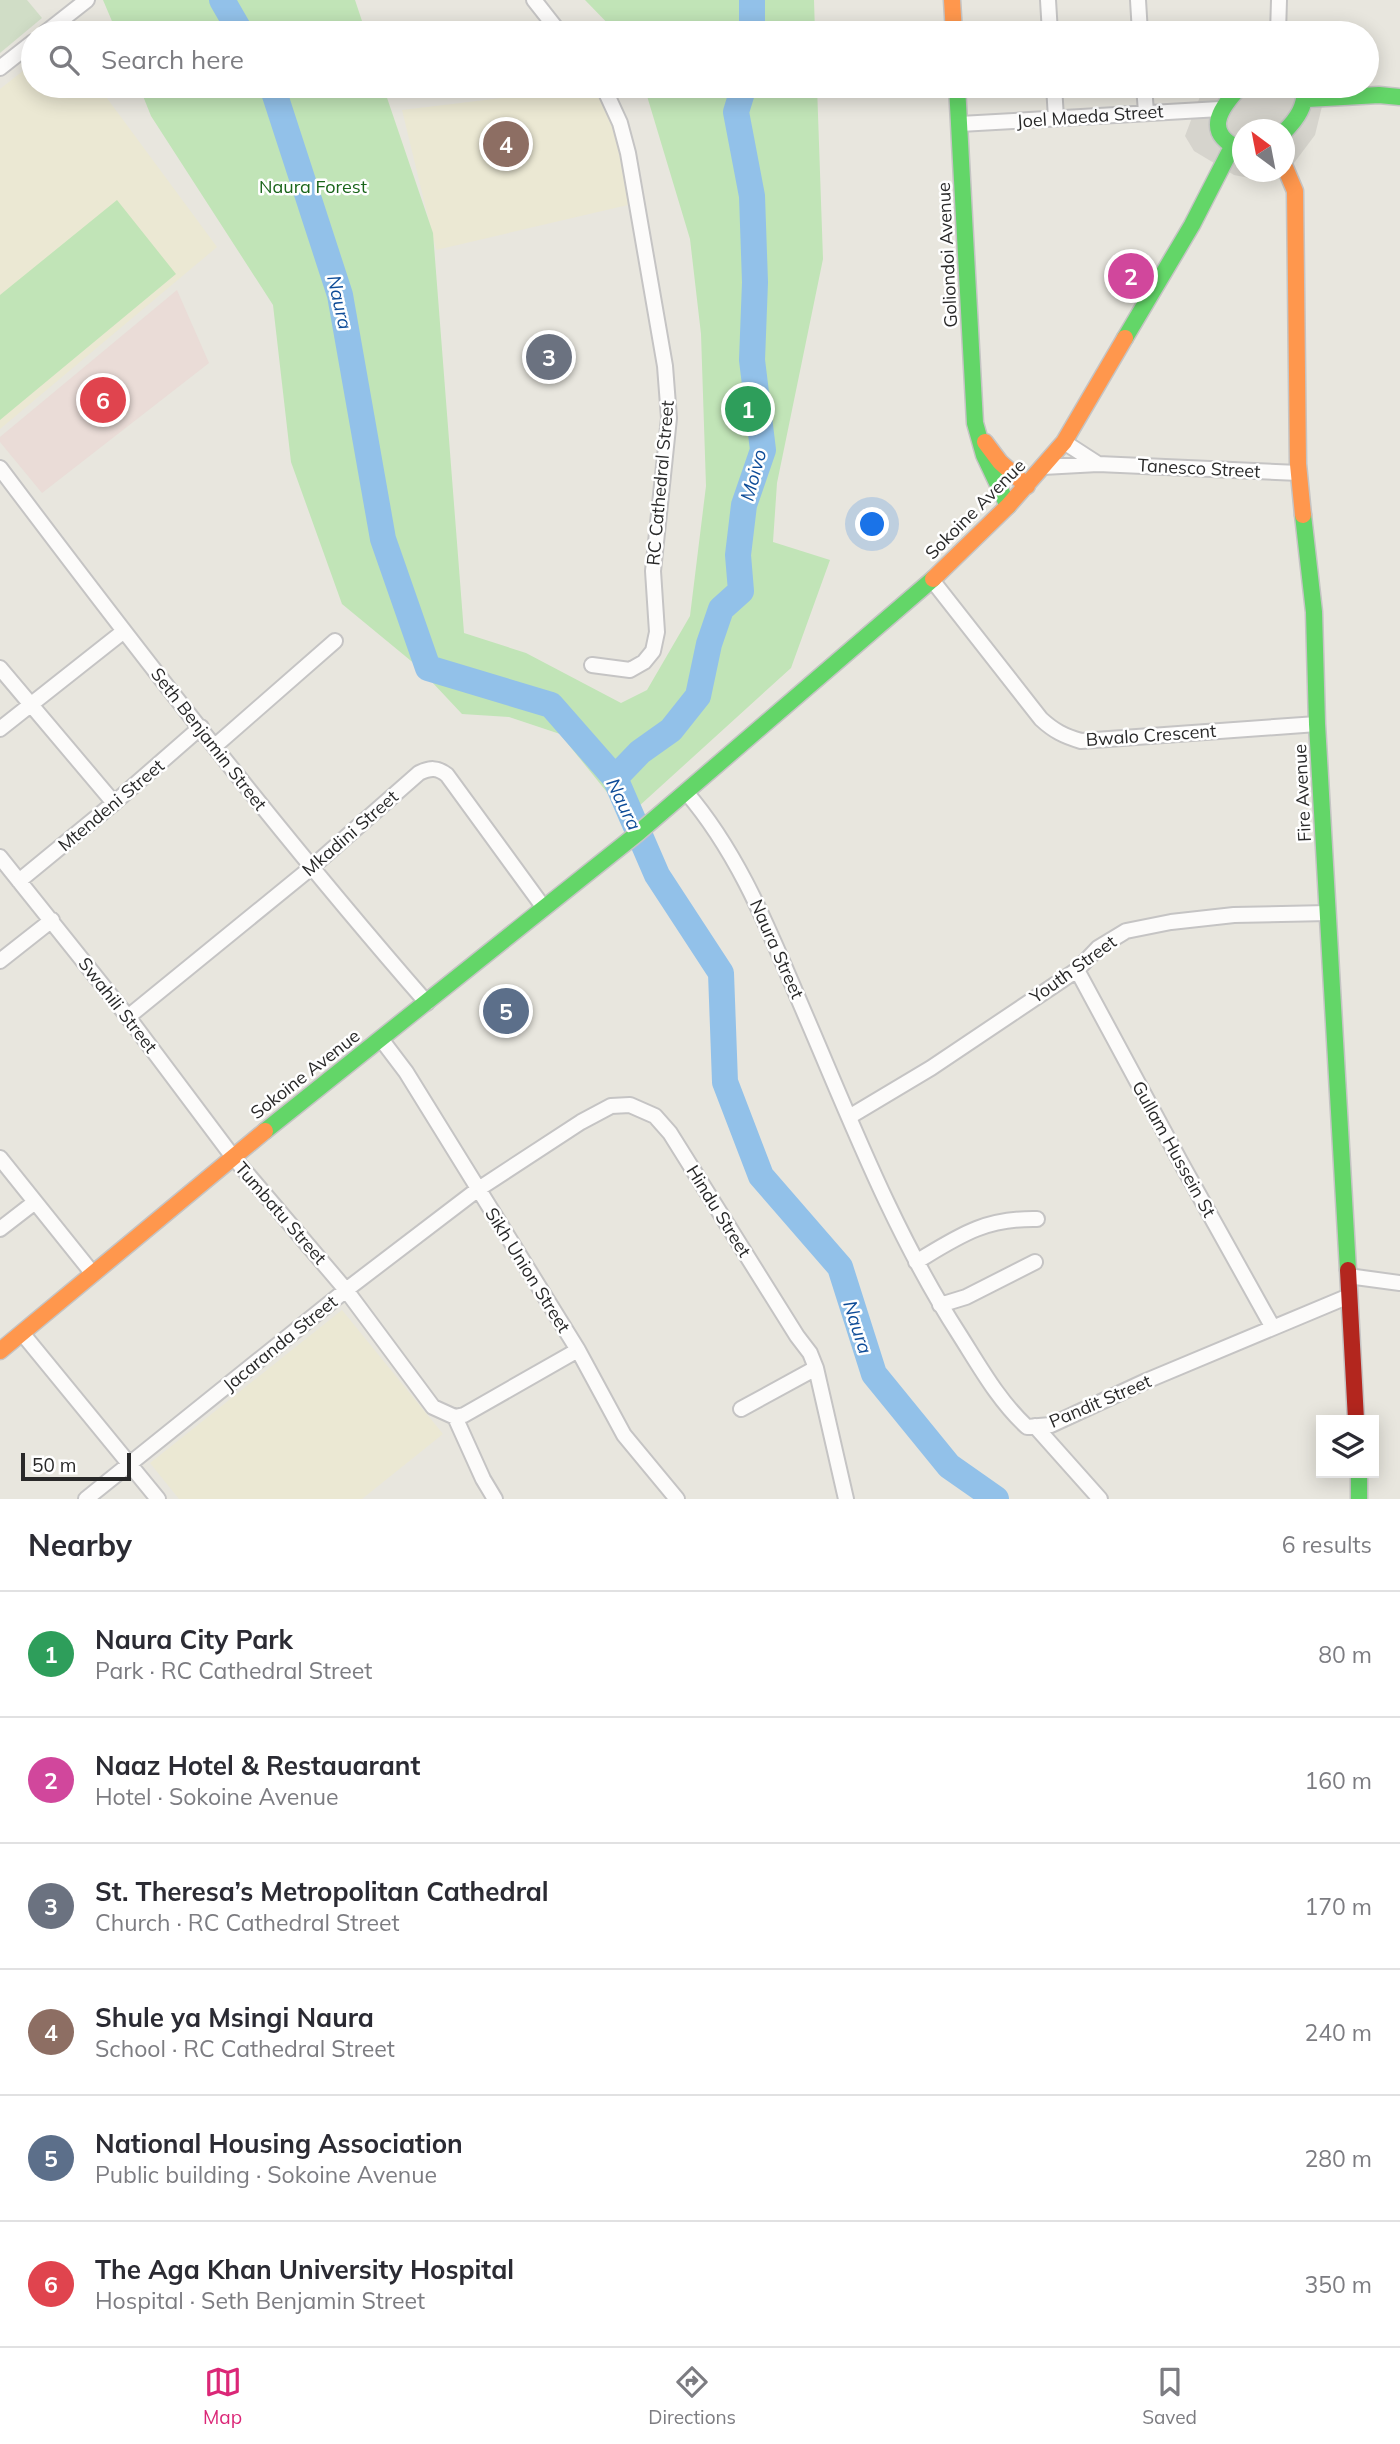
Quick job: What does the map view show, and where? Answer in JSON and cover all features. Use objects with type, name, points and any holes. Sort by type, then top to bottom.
[{"type":"main road","points":[[952,0],[953,21]]},
{"type":"main road","points":[[1379,95],[1400,97]]},
{"type":"main road","name":"Goliondoi Avenue","points":[[958,98],[975,422],[978,444],[1008,506]]},
{"type":"main road","points":[[1230,98],[1220,109],[1217,124],[1220,136],[1232,144]]},
{"type":"main road","points":[[1295,119],[1301,112],[1304,98]]},
{"type":"main road","name":"Sokoine Avenue","points":[[0,1351],[233,1157],[638,833],[932,580],[1008,506],[1064,443],[1232,157]]},
{"type":"main road","name":"Fire Avenue","points":[[1291,182],[1295,191],[1299,473],[1314,612],[1317,724],[1356,1415]]},
{"type":"main road","points":[[975,422],[1000,461],[1027,486]]},
{"type":"main road","points":[[1359,1478],[1359,1499]]},
{"type":"main road","points":[[1360,1478],[1370,1499]]},
{"type":"street","points":[[60,21],[87,0]]},
{"type":"street","points":[[534,0],[551,21]]},
{"type":"street","points":[[1048,0],[1049,21]]},
{"type":"street","points":[[1138,0],[1139,21]]},
{"type":"street","points":[[1278,21],[1279,0]]},
{"type":"street","points":[[0,68],[21,51]]},
{"type":"street","name":"RC Cathedral Street","points":[[592,666],[630,670],[644,662],[653,651],[657,632],[653,571],[669,418],[665,366],[628,153],[620,123],[609,98]]},
{"type":"street","points":[[1055,98],[1056,118]]},
{"type":"street","points":[[1145,98],[1146,112]]},
{"type":"street","name":"Joel Maeda Street","points":[[960,124],[1220,109]]},
{"type":"street","points":[[1064,443],[1098,464]]},
{"type":"street","name":"Tanesco Street","points":[[1043,467],[1098,464],[1299,473]]},
{"type":"street","name":"Seth Benjamin Street","points":[[0,468],[215,746],[363,930],[428,1003]]},
{"type":"street","name":"Bwalo Crescent","points":[[932,580],[1041,719],[1053,731],[1065,736],[1081,741],[1317,724]]},
{"type":"street","points":[[0,729],[124,631]]},
{"type":"street","points":[[215,746],[335,641]]},
{"type":"street","points":[[0,668],[114,803]]},
{"type":"street","name":"Mtendeni Street","points":[[19,881],[201,727]]},
{"type":"street","name":"Mkadini Street","points":[[128,1017],[312,867],[419,773],[433,768],[447,775],[544,908]]},
{"type":"street","name":"Naura Street","points":[[686,792],[729,851],[757,902],[849,1117]]},
{"type":"street","name":"Swahili Street","points":[[0,857],[128,1017],[233,1157]]},
{"type":"street","name":"Youth Street","points":[[849,1117],[931,1068],[1077,970],[1098,948],[1126,931],[1171,922],[1234,915],[1328,913]]},
{"type":"street","points":[[0,961],[52,920]]},
{"type":"street","name":"Gullam Hussein St","points":[[1077,970],[1272,1326]]},
{"type":"street","name":"Sikh Union Street","points":[[381,1039],[406,1072],[578,1350],[625,1435],[677,1499]]},
{"type":"street","name":"Hindu Street","points":[[477,1190],[581,1122],[611,1106],[630,1105],[655,1116],[670,1133],[810,1353],[817,1368],[846,1499]]},
{"type":"street","name":"Pandit Street","points":[[849,1117],[916,1262],[940,1305],[1006,1407],[1027,1427],[1051,1424],[1272,1326],[1349,1296]]},
{"type":"street","name":"Tumbatu Street","points":[[233,1157],[346,1290],[433,1407],[455,1417]]},
{"type":"street","points":[[0,1158],[93,1274]]},
{"type":"street","name":"Jacaranda Street","points":[[86,1499],[346,1290],[477,1190]]},
{"type":"street","points":[[0,1229],[35,1202]]},
{"type":"street","points":[[916,1262],[967,1232],[1011,1219],[1037,1219]]},
{"type":"street","points":[[940,1305],[966,1297],[1034,1262]]},
{"type":"street","points":[[1349,1276],[1400,1283]]},
{"type":"street","points":[[22,1333],[158,1499]]},
{"type":"street","points":[[495,1499],[455,1417],[464,1415],[578,1350]]},
{"type":"street","points":[[741,1409],[817,1368]]},
{"type":"street","points":[[1035,1426],[1100,1499]]},
{"type":"shaded area","points":[[21,72],[21,98],[107,98],[217,247],[0,429],[0,89]]},
{"type":"shaded area","points":[[502,98],[606,98],[613,112],[632,204],[436,250],[402,110]]},
{"type":"shaded area","points":[[1199,98],[1324,98],[1315,135],[1295,162],[1295,119],[1232,119],[1232,174],[1194,151],[1185,136]]},
{"type":"shaded area","points":[[177,290],[209,363],[42,493],[0,442],[0,437]]},
{"type":"shaded area","points":[[342,1310],[443,1434],[362,1499],[179,1499],[150,1463]]},
{"type":"green space","points":[[0,0],[27,0],[42,18],[38,21],[21,21],[21,36],[0,53]]},
{"type":"green space","points":[[103,0],[355,0],[362,21],[112,21]]},
{"type":"green space","points":[[585,0],[814,0],[815,21],[605,21]]},
{"type":"green space","name":"Naura Forest","points":[[144,98],[387,98],[433,233],[464,633],[526,653],[621,703],[647,690],[690,616],[706,486],[701,334],[690,239],[648,98],[817,98],[823,259],[777,483],[773,542],[830,560],[791,668],[627,817],[560,734],[509,717],[462,714],[416,665],[342,604],[291,462],[273,305],[151,116]]},
{"type":"green space","points":[[117,200],[176,274],[0,420],[0,295]]},
{"type":"waterway","name":"Naura","points":[[222,0],[234,21]]},
{"type":"waterway","name":"Moivo","points":[[752,0],[752,21]]},
{"type":"waterway","name":"Naura","points":[[276,98],[340,295],[383,539],[428,668],[551,705],[615,778],[657,875],[721,973],[725,1082],[761,1176],[840,1267],[874,1374],[949,1466],[996,1499]]},
{"type":"waterway","name":"Moivo","points":[[615,778],[640,752],[671,730],[698,696],[709,644],[721,609],[741,591],[738,555],[744,505],[763,450],[752,360],[755,282],[752,196],[736,112],[740,98]]},
{"type":"traffic: fast","points":[[1379,95],[1400,97]]},
{"type":"traffic: fast","points":[[958,98],[975,423],[984,455],[1008,506]]},
{"type":"traffic: fast","points":[[1231,98],[1221,113],[1218,129],[1222,137],[1232,145]]},
{"type":"traffic: fast","points":[[1295,119],[1304,98]]},
{"type":"traffic: fast","points":[[1307,99],[1325,98]]},
{"type":"traffic: fast","points":[[1125,338],[1192,225],[1232,147]]},
{"type":"traffic: fast","points":[[1303,515],[1314,612],[1317,724],[1348,1270]]},
{"type":"traffic: fast","points":[[265,1131],[638,833],[933,579]]},
{"type":"traffic: fast","points":[[1359,1478],[1359,1499]]},
{"type":"traffic: slow","points":[[952,0],[953,21]]},
{"type":"traffic: slow","points":[[1291,182],[1295,191],[1298,464],[1303,515]]},
{"type":"traffic: slow","points":[[933,579],[1008,506],[1064,442],[1125,338]]},
{"type":"traffic: slow","points":[[985,442],[1000,462],[1027,486]]},
{"type":"traffic: slow","points":[[0,1351],[265,1131]]},
{"type":"traffic: jam","points":[[1348,1270],[1356,1415]]},
{"type":"place","name":"Shule ya Msingi Naura","points":[[506,144]]},
{"type":"place","name":"Naaz Hotel & Restauarant","points":[[1131,276]]},
{"type":"place","name":"St. Theresa’s Metropolitan Cathedral","points":[[549,357]]},
{"type":"place","name":"The Aga Khan University Hospital","points":[[103,400]]},
{"type":"place","name":"Naura City Park","points":[[748,409]]},
{"type":"place","name":"National Housing Association","points":[[506,1011]]}]
